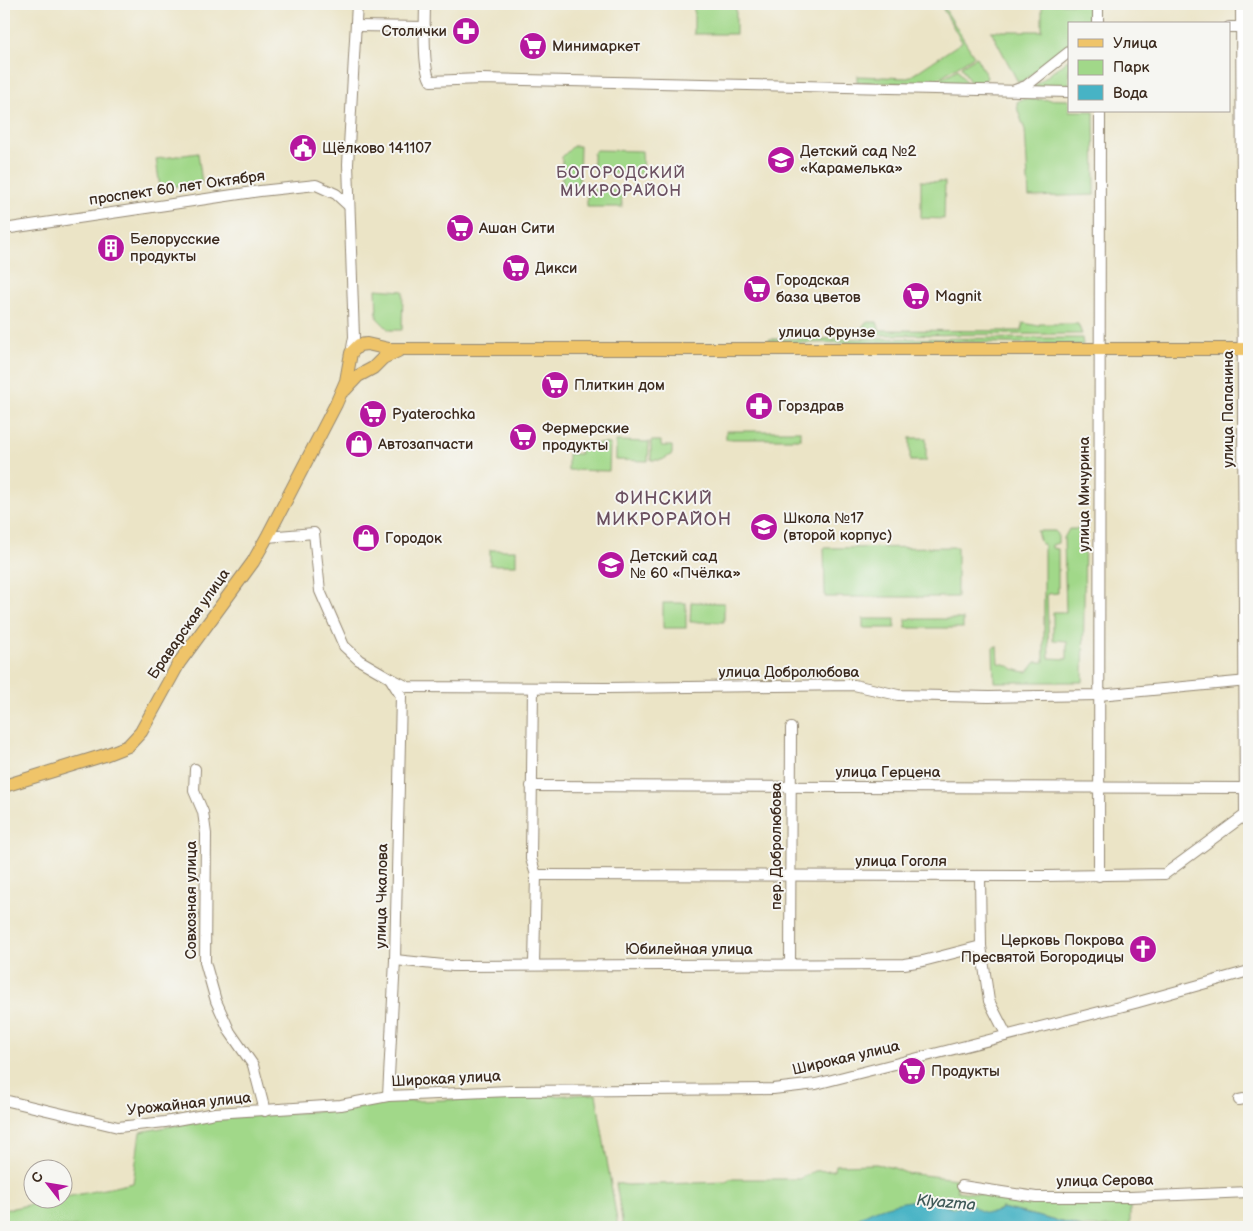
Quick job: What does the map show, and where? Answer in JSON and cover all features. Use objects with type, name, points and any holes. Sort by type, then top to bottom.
[{"type":"main road","points":[[336,404],[346,381],[351,357],[359,345],[369,345],[376,351],[377,362]]},
{"type":"main road","name":"улица Фрунзе","points":[[369,345],[389,350],[1246,349]]},
{"type":"main road","points":[[336,404],[353,380],[373,368],[377,362],[389,354],[405,349]]},
{"type":"main road","points":[[351,357],[358,370],[366,371]]},
{"type":"main road","name":"Браварская улица","points":[[4,786],[128,746],[141,732],[179,663],[253,562],[336,404]]},
{"type":"street","points":[[351,357],[354,328],[348,148],[357,4]]},
{"type":"street","points":[[425,4],[428,77],[431,81],[480,79],[775,84],[932,90],[1068,92]]},
{"type":"street","points":[[1098,4],[1098,22]]},
{"type":"street","name":"улица Папанина","points":[[1241,4],[1245,27],[1245,815]]},
{"type":"street","points":[[356,26],[425,27]]},
{"type":"street","points":[[1230,27],[1245,27]]},
{"type":"street","points":[[1007,92],[1026,86],[1068,53]]},
{"type":"street","name":"улица Мичурина","points":[[1099,876],[1100,112]]},
{"type":"street","name":"проспект 60 лет Октября","points":[[4,228],[260,191],[316,185],[336,194],[349,206]]},
{"type":"street","points":[[354,328],[358,337],[369,345]]},
{"type":"street","name":"улица Добролюбова","points":[[267,537],[314,533],[320,591],[331,621],[344,646],[360,660],[408,687],[533,688],[854,685],[898,695],[1099,695],[1246,682]]},
{"type":"street","name":"улица Чкалова","points":[[384,1097],[395,960],[401,696],[390,678]]},
{"type":"street","points":[[533,688],[531,859],[536,874],[534,964]]},
{"type":"street","name":"пер. Добролюбова","points":[[790,964],[791,728]]},
{"type":"street","name":"Совхозная улица","points":[[195,769],[194,791],[203,812],[206,834],[205,962],[216,1002],[230,1032],[253,1065],[265,1111]]},
{"type":"street","name":"улица Герцена","points":[[531,786],[1244,788]]},
{"type":"street","name":"улица Гоголя","points":[[536,874],[791,876],[1099,876],[1165,874],[1245,815]]},
{"type":"street","points":[[980,876],[981,946],[989,1001],[1006,1034]]},
{"type":"street","name":"Юбилейная улица","points":[[395,960],[453,966],[534,964],[904,964],[981,946]]},
{"type":"street","name":"Широкая улица","points":[[384,1097],[511,1091],[773,1089],[816,1084],[1249,971]]},
{"type":"street","name":"Урожайная улица","points":[[4,1100],[118,1127],[165,1122],[216,1113],[341,1105],[384,1097]]},
{"type":"street","name":"улица Серова","points":[[962,1186],[1036,1196],[1124,1197],[1249,1192]]},
{"type":"green space","points":[[694,4],[736,4],[736,34],[694,34]]},
{"type":"green space","points":[[940,4],[942,4],[974,56],[929,84],[857,82],[857,76],[908,78],[962,42]]},
{"type":"green space","points":[[1042,4],[1092,4],[1092,22],[1068,22],[1068,46],[1023,81],[1018,82],[991,31],[1042,31]]},
{"type":"green space","points":[[976,57],[987,77],[982,86],[972,86],[961,66]]},
{"type":"green space","points":[[1068,60],[1068,88],[1032,88]]},
{"type":"green space","points":[[958,69],[968,86],[930,85]]},
{"type":"green space","points":[[1022,99],[1068,100],[1068,112],[1094,112],[1095,195],[1029,197],[1025,130],[1018,111],[1017,102]]},
{"type":"green space","points":[[573,146],[580,146],[579,184],[562,185],[562,157]]},
{"type":"green space","points":[[596,150],[642,151],[643,172],[639,174],[597,173],[593,169],[593,153]]},
{"type":"green space","points":[[198,153],[202,183],[160,188],[156,159]]},
{"type":"green space","points":[[921,181],[945,182],[944,219],[921,218]]},
{"type":"green space","points":[[587,190],[621,190],[622,207],[587,207]]},
{"type":"green space","points":[[376,289],[403,291],[402,330],[389,330],[377,318]]},
{"type":"green space","points":[[866,322],[877,322],[880,330],[1022,331],[1023,323],[1039,326],[1039,324],[1078,324],[1082,334],[857,335]]},
{"type":"green space","points":[[1082,338],[1083,345],[963,342],[769,343],[769,339]]},
{"type":"green space","points":[[726,431],[800,431],[800,439],[726,439]]},
{"type":"green space","points":[[910,438],[926,438],[926,461],[910,461]]},
{"type":"green space","points":[[616,441],[649,442],[648,461],[616,460]]},
{"type":"green space","points":[[651,441],[661,441],[661,446],[672,446],[672,454],[662,460],[651,460]]},
{"type":"green space","points":[[580,443],[610,444],[609,471],[568,470],[568,454],[580,454]]},
{"type":"green space","points":[[1069,529],[1085,529],[1083,682],[994,682],[993,647],[997,646],[998,663],[1018,670],[1028,672],[1036,662],[1044,662],[1044,544],[1041,544],[1037,531],[1055,531],[1058,534],[1058,543],[1052,545],[1052,548],[1058,549],[1058,593],[1047,594],[1049,658],[1067,659],[1067,641],[1053,640],[1053,612],[1066,612],[1064,538]]},
{"type":"green space","points":[[957,547],[957,597],[825,597],[824,548]]},
{"type":"green space","points":[[490,550],[516,550],[516,565],[490,565]]},
{"type":"green space","points":[[691,602],[724,603],[724,622],[690,622]]},
{"type":"green space","points":[[663,603],[686,603],[686,628],[663,628]]},
{"type":"green space","points":[[863,619],[895,619],[895,628],[863,628]]},
{"type":"green space","points":[[906,619],[963,619],[963,628],[906,628]]},
{"type":"green space","points":[[596,1094],[618,1227],[4,1227],[4,1210],[22,1206],[22,1208],[72,1208],[72,1196],[133,1183],[140,1132],[213,1118],[337,1110],[391,1102]]},
{"type":"green space","points":[[876,1164],[906,1173],[957,1179],[957,1191],[1007,1197],[1130,1201],[1130,1227],[1083,1227],[1002,1208],[991,1214],[967,1210],[964,1206],[952,1208],[924,1199],[851,1223],[847,1227],[623,1227],[616,1183],[627,1185],[727,1182],[729,1179],[800,1179],[815,1171],[834,1170],[835,1165]]},
{"type":"water","points":[[925,1199],[952,1208],[964,1206],[967,1209],[971,1204],[986,1213],[998,1211],[1002,1208],[1083,1227],[847,1227],[864,1215],[883,1207]]},
{"type":"place","name":"Столички","points":[[466,31]]},
{"type":"place","name":"Минимаркет","points":[[533,46]]},
{"type":"place","name":"Щёлково 141107","points":[[303,148]]},
{"type":"place","name":"Детский сад №2 «Карамелька»","points":[[781,160]]},
{"type":"place","name":"Ашан Сити","points":[[460,228]]},
{"type":"place","name":"Белорусские продукты","points":[[111,248]]},
{"type":"place","name":"Дикси","points":[[516,268]]},
{"type":"place","name":"Городская база цветов","points":[[757,289]]},
{"type":"place","name":"Magnit","points":[[916,296]]},
{"type":"place","name":"Плиткин дом","points":[[555,385]]},
{"type":"place","name":"Горздрав","points":[[759,406]]},
{"type":"place","name":"Pyaterochka","points":[[373,414]]},
{"type":"place","name":"Фермерские продукты","points":[[523,437]]},
{"type":"place","name":"Автозапчасти","points":[[359,444]]},
{"type":"place","name":"Школа №17 (второй корпус)","points":[[764,527]]},
{"type":"place","name":"Городок","points":[[366,538]]},
{"type":"place","name":"Детский сад № 60 «Пчёлка»","points":[[611,565]]},
{"type":"place","name":"Церковь Покрова Пресвятой Богородицы","points":[[1143,949]]},
{"type":"place","name":"Продукты","points":[[912,1071]]},
{"type":"district","name":"БОГОРОДСКИЙ МИКРОРАЙОН","points":[[621,182]]},
{"type":"district","name":"ФИНСКИЙ МИКРОРАЙОН","points":[[664,508]]},
{"type":"water label","name":"Klyazma","points":[[946,1203]]}]
